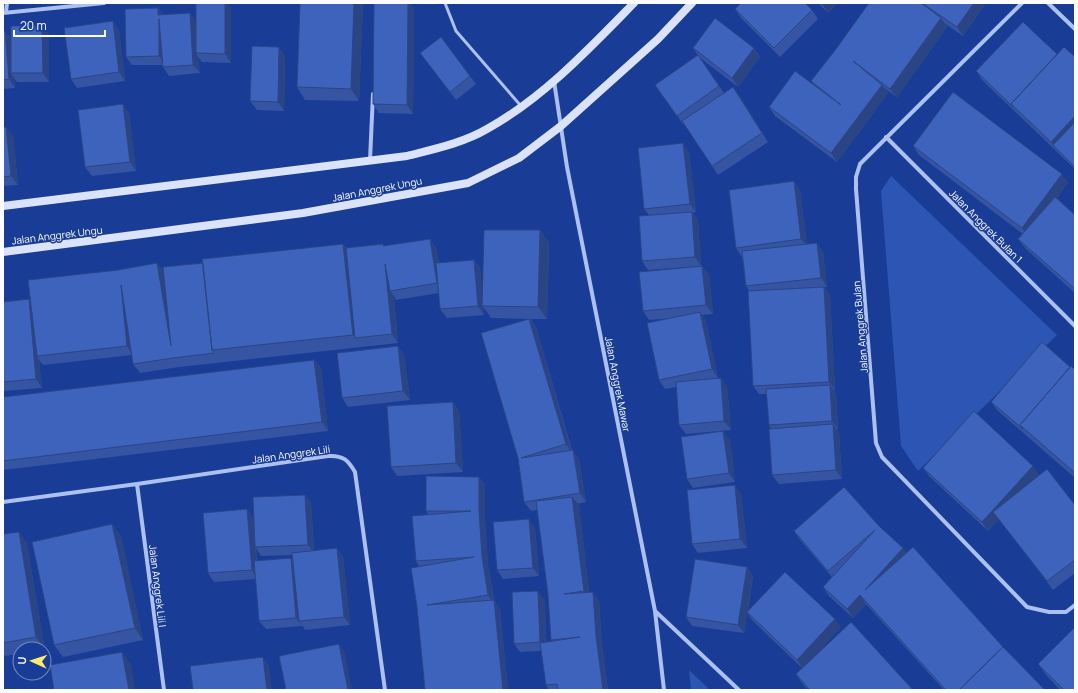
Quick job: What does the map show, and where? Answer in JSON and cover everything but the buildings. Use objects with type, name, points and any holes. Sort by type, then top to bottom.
[{"type":"street","points":[[7,3],[5,12],[104,3]]},
{"type":"street","name":"Jalan Anggrek Ungu","points":[[3,252],[303,213],[468,183],[519,158],[561,126],[658,39],[692,3]]},
{"type":"street","name":"Jalan Anggrek Bulan","points":[[1022,3],[860,164],[856,177],[856,190],[876,443],[882,457],[1027,607],[1049,612],[1066,612],[1075,605]]},
{"type":"street","points":[[1048,3],[1075,29]]},
{"type":"street","points":[[3,206],[407,156],[448,145],[486,130],[522,107],[554,81],[631,5]]},
{"type":"street","name":"Jalan Anggrek Mawar","points":[[554,81],[567,167],[655,611],[664,690]]},
{"type":"street","points":[[370,160],[373,89]]},
{"type":"street","name":"Jalan Anggrek Bulan 1","points":[[886,137],[1075,326]]},
{"type":"street","name":"Jalan Anggrek Lili","points":[[3,502],[338,455],[345,459],[355,472],[384,690]]},
{"type":"street","name":"Jalan Anggrek Lili I","points":[[137,484],[164,690]]},
{"type":"street","points":[[655,611],[739,690]]},
{"type":"lane","points":[[445,3],[456,32],[522,107]]},
{"type":"shaded area","points":[[891,176],[1057,335],[918,471],[901,446],[881,191]]},
{"type":"shaded area","points":[[689,670],[710,690],[691,690]]}]
